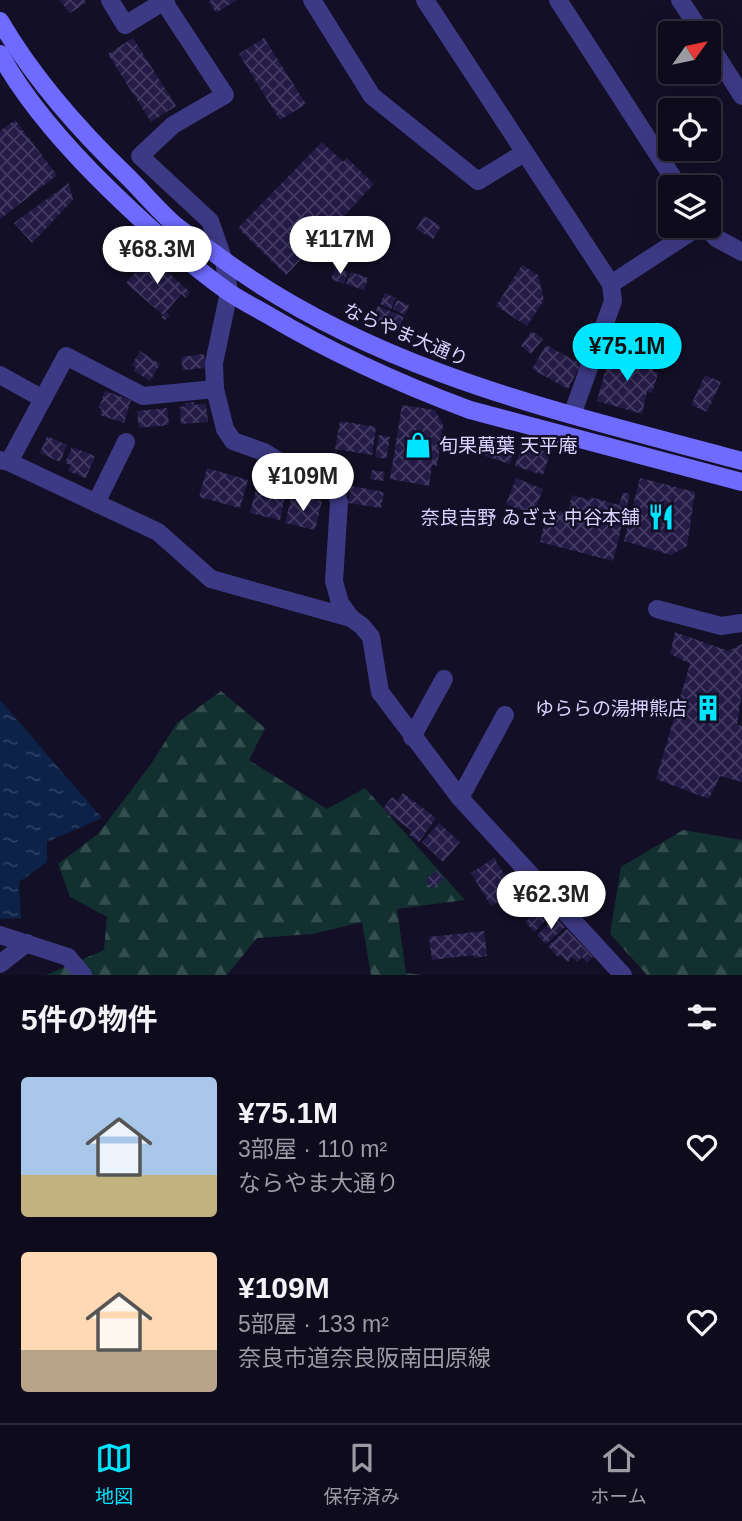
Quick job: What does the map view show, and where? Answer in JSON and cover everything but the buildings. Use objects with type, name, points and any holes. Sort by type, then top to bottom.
[{"type":"street","points":[[110,0],[125,25],[165,1],[225,95],[173,125],[140,156],[210,221],[224,261],[229,292],[214,363],[215,389],[225,429],[233,441],[264,452],[287,466],[332,481],[339,502],[334,581],[340,603],[371,637],[380,692],[460,798],[623,975]]},
{"type":"street","points":[[312,0],[372,96],[478,181],[524,153]]},
{"type":"street","points":[[425,0],[611,284],[613,301],[572,415]]},
{"type":"street","points":[[558,0],[672,175]]},
{"type":"street","points":[[680,0],[694,21]]},
{"type":"street","name":"ならやま大通り","points":[[0,21],[33,71],[82,133],[176,225],[260,287],[401,359],[505,396],[742,461]]},
{"type":"street","points":[[0,54],[41,114],[85,165],[174,250],[229,292],[304,336],[429,396],[470,410],[742,482]]},
{"type":"street","points":[[721,63],[742,96]]},
{"type":"street","points":[[611,284],[684,238]]},
{"type":"street","points":[[716,238],[742,252]]},
{"type":"street","points":[[215,389],[143,396],[66,356],[5,461],[158,532],[211,579],[351,618]]},
{"type":"street","points":[[0,375],[43,399]]},
{"type":"street","points":[[96,503],[126,442]]},
{"type":"street","points":[[657,610],[721,626],[742,623]]},
{"type":"street","points":[[412,737],[443,680]]},
{"type":"street","points":[[460,798],[505,715]]},
{"type":"street","points":[[0,935],[68,957],[83,975]]},
{"type":"street","points":[[0,964],[27,943]]},
{"type":"green space","points":[[221,691],[265,728],[249,760],[327,809],[365,788],[465,900],[397,909],[406,973],[423,975],[371,975],[362,922],[313,934],[257,938],[227,975],[46,975],[104,950],[107,917],[70,897],[58,864],[98,834],[151,764],[177,723]]},
{"type":"green space","points":[[683,830],[742,840],[742,975],[647,975],[610,934],[621,867]]},
{"type":"water","points":[[0,700],[102,818],[47,842],[47,862],[19,882],[21,918],[0,919]]},
{"type":"place","name":"旬果萬葉 天平庵","points":[[418,445]]},
{"type":"place","name":"奈良吉野 ゐざさ 中谷本舗","points":[[661,517]]},
{"type":"place","name":"ゆららの湯押熊店","points":[[708,708]]}]
